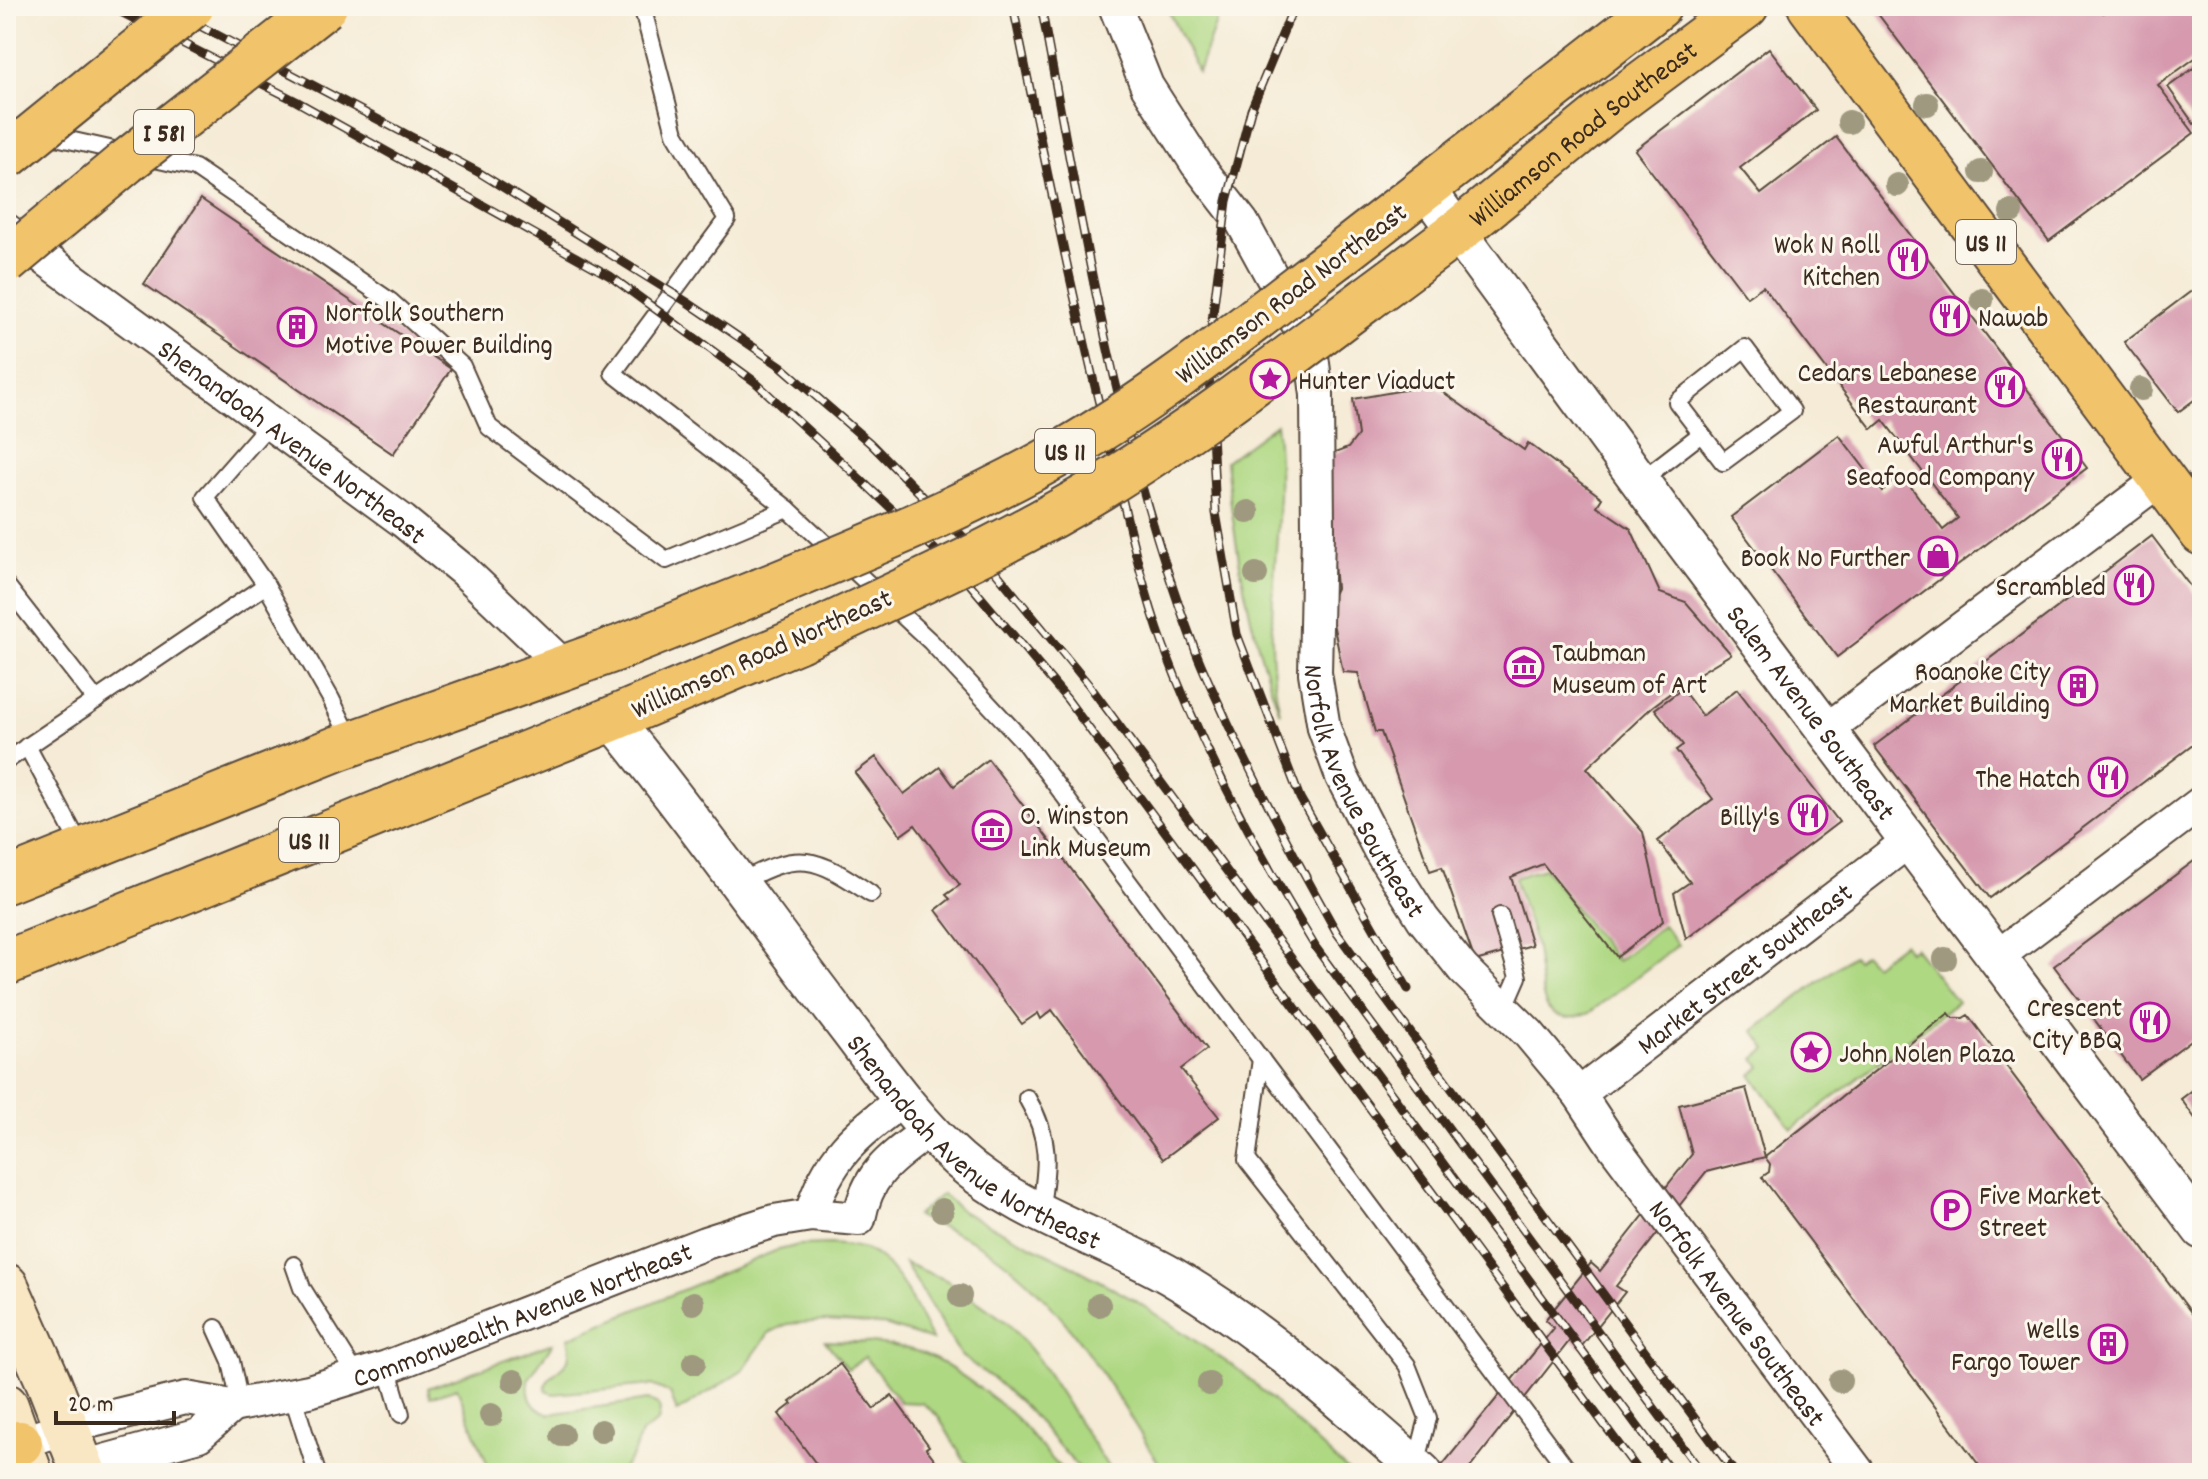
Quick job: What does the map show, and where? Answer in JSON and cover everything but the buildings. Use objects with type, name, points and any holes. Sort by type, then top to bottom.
[{"type":"main road","points":[[6,157],[192,6]]},
{"type":"main road","name":"I 581","points":[[6,262],[126,162],[325,6]]},
{"type":"main road","name":"Williamson Road Southeast","points":[[1426,189],[1659,6]]},
{"type":"main road","name":"Williamson Road Southeast","points":[[1457,232],[1613,105],[1746,6]]},
{"type":"main road","name":"US 11","points":[[1810,6],[2202,533]]},
{"type":"main road","name":"Williamson Road Northeast","points":[[6,881],[353,743],[565,667],[760,591],[944,513],[1069,449],[1177,377],[1426,189]]},
{"type":"main road","name":"Williamson Road Northeast","points":[[6,963],[612,719],[797,641],[1037,524],[1100,488],[1206,418],[1457,232]]},
{"type":"main road","points":[[6,1286],[78,1456]]},
{"type":"main road","points":[[16,1442],[78,1456]]},
{"type":"street","name":"Norfolk Avenue Southeast","points":[[1115,6],[1147,86],[1197,164],[1242,222],[1311,348],[1317,410],[1315,673],[1324,728],[1342,777],[1380,851],[1423,919],[1463,969],[1529,1034],[1579,1094],[1612,1144],[1859,1473]]},
{"type":"street","name":"Salem Avenue Southeast","points":[[1426,189],[1640,481],[2202,1230]]},
{"type":"street","name":"Shenandoah Avenue Northeast","points":[[6,230],[403,521],[452,561],[565,667]]},
{"type":"street","points":[[1826,730],[2161,479]]},
{"type":"street","name":"Shenandoah Avenue Northeast","points":[[612,719],[669,789],[737,884],[903,1100],[959,1161],[996,1189],[1039,1213],[1146,1263],[1221,1310],[1319,1383],[1419,1470]]},
{"type":"street","points":[[1998,956],[2202,802]]},
{"type":"street","name":"Market Street Southeast","points":[[1579,1094],[1910,840]]},
{"type":"street","points":[[811,1215],[825,1176],[842,1151],[857,1134],[903,1100]]},
{"type":"street","name":"Commonwealth Avenue Northeast","points":[[236,1405],[292,1394],[372,1372],[705,1243],[774,1221],[811,1215],[859,1219],[862,1201],[874,1177],[898,1153],[929,1130]]},
{"type":"street","points":[[78,1456],[199,1435],[236,1405]]},
{"type":"lane","points":[[642,6],[675,133],[727,219],[613,373],[788,509],[931,642],[1024,742],[1570,1473]]},
{"type":"lane","points":[[6,126],[195,168],[390,301],[462,366],[489,427],[666,560],[788,509]]},
{"type":"lane","points":[[1745,348],[1792,411],[1723,462],[1701,434],[1677,402],[1745,348]]},
{"type":"lane","points":[[270,423],[205,497],[266,585],[353,743]]},
{"type":"lane","points":[[1640,481],[1701,434]]},
{"type":"lane","points":[[6,585],[96,700]]},
{"type":"lane","points":[[6,761],[266,585]]},
{"type":"lane","points":[[27,746],[82,850]]},
{"type":"lane","points":[[737,884],[769,866],[807,860],[838,871],[871,894]]},
{"type":"lane","points":[[1500,916],[1518,977],[1504,1009]]},
{"type":"lane","points":[[1261,1059],[1247,1160],[1407,1365],[1428,1418],[1419,1470]]},
{"type":"lane","points":[[1027,1098],[1039,1118],[1046,1141],[1047,1174],[1039,1213]]},
{"type":"lane","points":[[294,1265],[302,1288],[372,1372],[401,1414]]},
{"type":"lane","points":[[216,1328],[231,1361],[236,1405]]},
{"type":"lane","points":[[292,1394],[317,1473]]},
{"type":"green space","points":[[1166,6],[1222,6],[1198,72]]},
{"type":"green space","points":[[1276,424],[1279,496],[1272,642],[1280,713],[1259,650],[1244,588],[1226,461]]},
{"type":"green space","points":[[1544,868],[1617,961],[1663,925],[1678,945],[1589,1013],[1571,1018],[1559,1017],[1546,1005],[1535,944],[1514,878]]},
{"type":"green space","points":[[1903,943],[1909,951],[1914,947],[1957,1002],[1792,1129],[1751,1075],[1761,1067],[1755,1059],[1767,1049],[1754,1031],[1852,956],[1856,960],[1864,954],[1874,965]]},
{"type":"green space","points":[[942,1194],[963,1212],[1136,1301],[1243,1373],[1350,1473],[1165,1473],[1091,1357],[1048,1303],[989,1251],[916,1216]]},
{"type":"green space","points":[[830,1244],[863,1248],[889,1266],[906,1289],[932,1340],[884,1325],[825,1321],[787,1324],[769,1333],[742,1371],[677,1412],[670,1393],[652,1385],[553,1394],[546,1390],[550,1379],[568,1361],[568,1338],[775,1251],[799,1245]]},
{"type":"green space","points":[[905,1263],[946,1280],[1008,1323],[1038,1359],[1112,1473],[1086,1473],[1028,1410],[995,1380],[961,1356]]},
{"type":"green space","points":[[825,1341],[888,1345],[934,1359],[1007,1410],[1066,1473],[979,1473],[963,1459],[938,1416],[922,1403],[900,1402],[865,1357],[848,1369]]},
{"type":"green space","points":[[553,1343],[528,1380],[532,1402],[543,1412],[549,1414],[648,1400],[658,1405],[658,1422],[641,1433],[633,1455],[620,1473],[491,1473],[457,1388],[430,1397],[428,1388]]},
{"type":"railway","points":[[109,6],[296,101],[610,276],[754,381],[963,576],[1067,699],[1640,1473]]},
{"type":"railway","points":[[162,6],[480,173],[687,302],[781,366],[870,443],[986,560],[1089,685],[1672,1473]]},
{"type":"railway","points":[[1013,6],[1073,291],[1136,554],[1164,647],[1196,725],[1253,839],[1316,948],[1702,1473]]},
{"type":"railway","points":[[1041,6],[1087,251],[1123,414],[1168,574],[1200,661],[1228,724],[1337,933],[1735,1473]]},
{"type":"railway","points":[[1294,6],[1251,110],[1227,201],[1208,353],[1216,513],[1237,634],[1300,798],[1408,989]]},
{"type":"place","name":"Wok N Roll Kitchen","points":[[1908,259]]},
{"type":"place","name":"Nawab","points":[[1950,316]]},
{"type":"place","name":"Norfolk Southern Motive Power Building","points":[[297,327]]},
{"type":"place","name":"Hunter Viaduct","points":[[1270,379]]},
{"type":"place","name":"Cedars Lebanese Restaurant","points":[[2005,387]]},
{"type":"place","name":"Awful Arthur's Seafood Company","points":[[2062,459]]},
{"type":"place","name":"Book No Further","points":[[1938,556]]},
{"type":"place","name":"Scrambled","points":[[2134,585]]},
{"type":"place","name":"Taubman Museum of Art","points":[[1524,667]]},
{"type":"place","name":"Roanoke City Market Building","points":[[2078,686]]},
{"type":"place","name":"The Hatch","points":[[2108,777]]},
{"type":"place","name":"Billy's","points":[[1808,815]]},
{"type":"place","name":"O. Winston Link Museum","points":[[992,830]]},
{"type":"place","name":"Crescent City BBQ","points":[[2150,1022]]},
{"type":"place","name":"John Nolen Plaza","points":[[1811,1052]]},
{"type":"place","name":"Five Market Street","points":[[1951,1210]]},
{"type":"place","name":"Wells Fargo Tower","points":[[2108,1344]]}]
